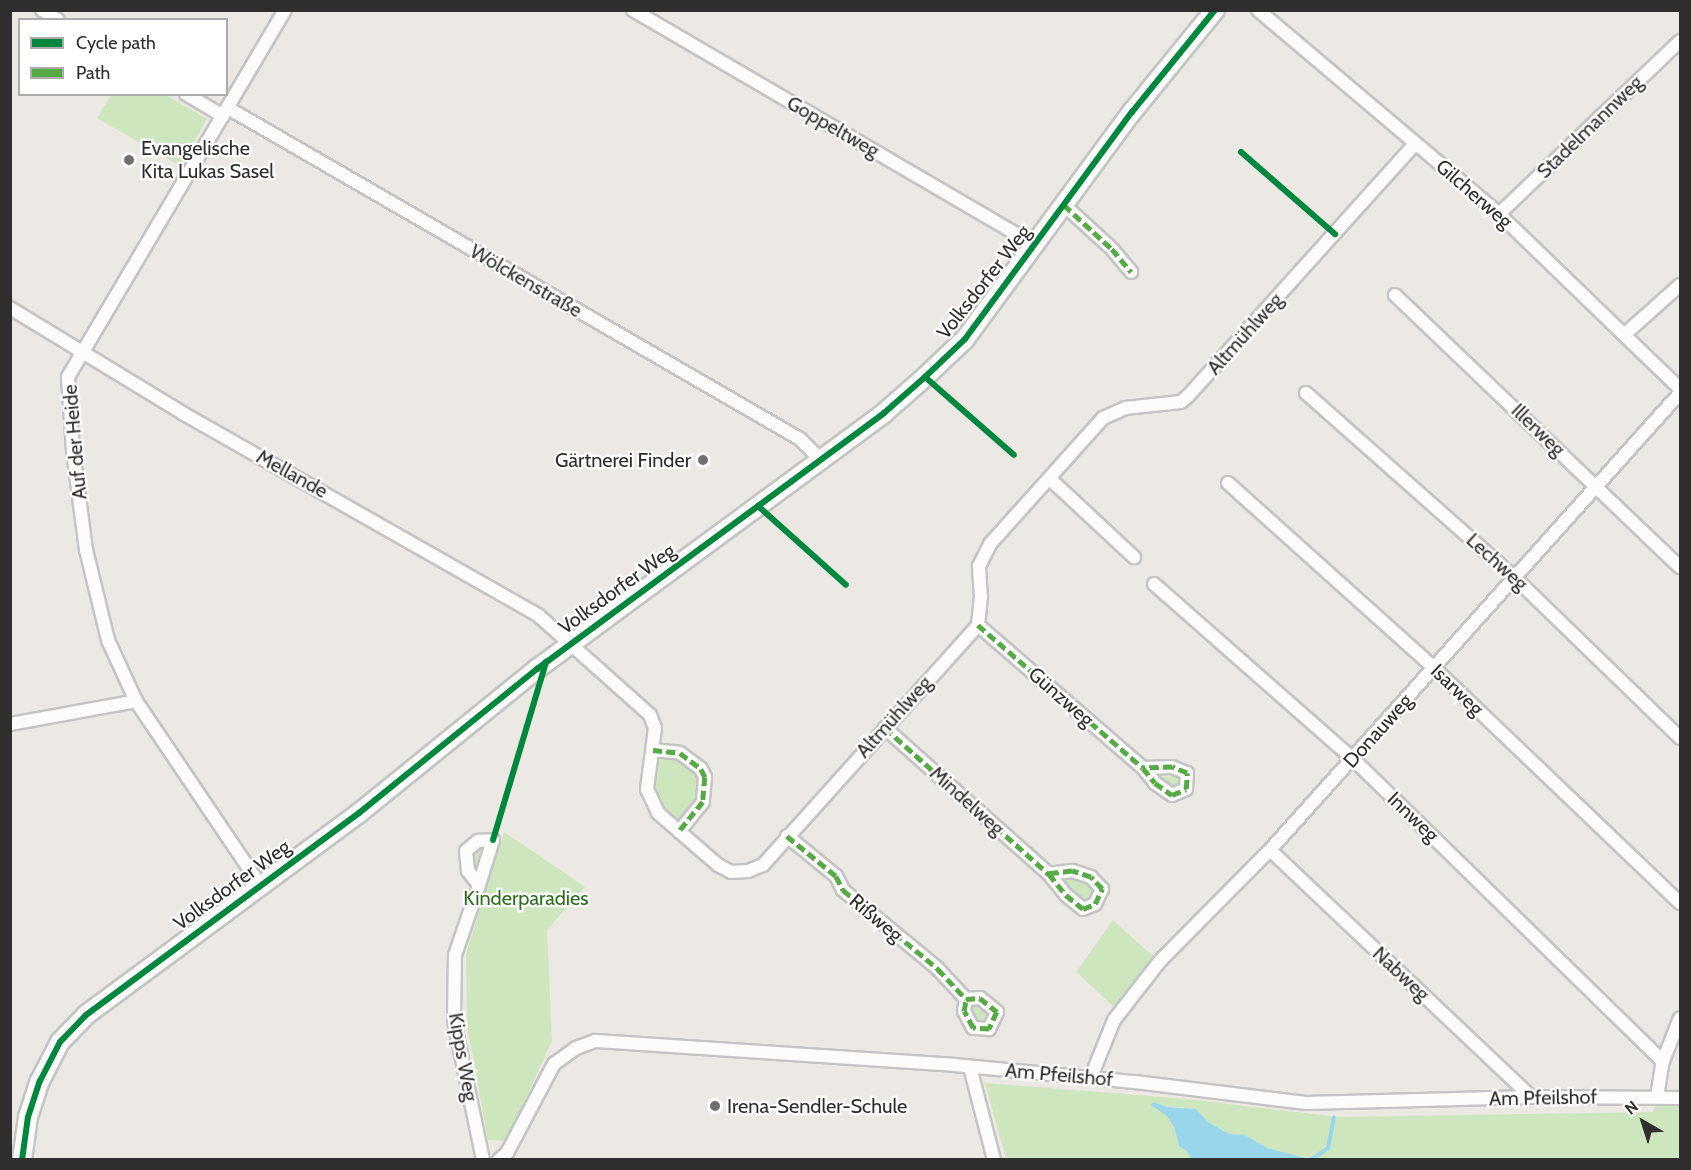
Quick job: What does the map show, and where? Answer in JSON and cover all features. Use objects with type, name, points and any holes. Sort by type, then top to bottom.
[{"type":"street","points":[[42,10],[55,18]]},
{"type":"street","name":"Auf der Heide","points":[[260,885],[136,701],[108,640],[86,550],[73,451],[69,377],[285,10]]},
{"type":"street","name":"Goppeltweg","points":[[633,10],[1033,244]]},
{"type":"street","name":"Volksdorfer Weg","points":[[22,1160],[33,1100],[47,1065],[64,1037],[105,1000],[359,813],[571,644],[884,413],[965,339],[1132,112],[1215,10]]},
{"type":"street","name":"Gilcherweg","points":[[1258,10],[1499,214],[1680,391]]},
{"type":"street","name":"Stadelmannweg","points":[[1499,214],[1680,40]]},
{"type":"street","name":"Wölckenstraße","points":[[190,96],[226,112],[800,439],[820,459]]},
{"type":"street","name":"Altmühlweg","points":[[571,644],[650,715],[655,728],[647,789],[658,813],[718,866],[731,872],[747,872],[763,865],[978,625],[981,597],[979,566],[990,544],[1103,418],[1125,408],[1181,402],[1188,396],[1415,144]]},
{"type":"street","points":[[1064,205],[1112,249],[1131,272]]},
{"type":"street","points":[[1624,335],[1680,285]]},
{"type":"street","name":"Illerweg","points":[[1395,295],[1680,567]]},
{"type":"street","name":"Mellande","points":[[10,308],[184,414],[516,602],[571,644]]},
{"type":"street","name":"Donauweg","points":[[1090,1077],[1114,1020],[1160,961],[1270,850],[1680,391]]},
{"type":"street","name":"Lechweg","points":[[1306,393],[1515,578],[1680,738]]},
{"type":"street","points":[[1050,479],[1134,557]]},
{"type":"street","name":"Isarweg","points":[[1227,483],[1434,668],[1680,903]]},
{"type":"street","name":"Innweg","points":[[1154,584],[1353,759],[1663,1061]]},
{"type":"street","name":"Günzweg","points":[[978,625],[1143,768]]},
{"type":"street","points":[[10,724],[136,701]]},
{"type":"street","name":"Mindelweg","points":[[885,728],[1049,874]]},
{"type":"street","points":[[653,750],[680,753],[701,770],[705,777],[703,802],[679,832]]},
{"type":"street","name":"Rißweg","points":[[787,836],[836,876],[843,890],[938,969],[966,999]]},
{"type":"street","name":"Nabweg","points":[[1270,850],[1531,1097]]},
{"type":"street","name":"Kipps Weg","points":[[479,885],[454,955],[454,1021],[483,1160]]},
{"type":"street","points":[[1657,1097],[1663,1061],[1680,1018]]},
{"type":"street","name":"Am Pfeilshof","points":[[499,1160],[507,1153],[554,1064],[576,1048],[595,1041],[806,1053],[1090,1077],[1306,1103],[1531,1097],[1680,1098]]},
{"type":"street","points":[[970,1067],[994,1160]]},
{"type":"green space","points":[[110,96],[168,96],[207,119],[180,166],[97,118]]},
{"type":"green space","points":[[659,757],[678,759],[691,768],[699,778],[697,803],[676,822],[665,811],[655,792],[653,779],[656,759]]},
{"type":"green space","points":[[1180,776],[1180,784],[1174,787],[1167,786],[1158,777]]},
{"type":"green space","name":"Kinderparadies","points":[[504,832],[585,887],[547,930],[552,1041],[506,1141],[488,1140],[467,1025],[466,954]]},
{"type":"green space","points":[[481,845],[484,851],[479,868],[476,868],[471,851]]},
{"type":"green space","points":[[1066,877],[1088,883],[1093,893],[1091,896],[1087,899],[1082,897],[1061,879]]},
{"type":"green space","points":[[1113,920],[1155,958],[1115,1008],[1076,972]]},
{"type":"green space","points":[[979,999],[997,1012],[988,1028],[973,1028],[966,1000]]},
{"type":"green space","points":[[985,1083],[1187,1099],[1338,1117],[1653,1112],[1655,1106],[1680,1106],[1680,1159],[1309,1159],[1267,1148],[1245,1135],[1229,1134],[1208,1122],[1196,1109],[1151,1105],[1167,1116],[1174,1128],[1179,1146],[1187,1151],[1191,1159],[1006,1159]]},
{"type":"water","points":[[1153,1102],[1167,1107],[1196,1109],[1208,1122],[1229,1134],[1245,1135],[1267,1148],[1309,1159],[1191,1159],[1187,1151],[1179,1146],[1174,1127],[1167,1116],[1151,1105]]},
{"type":"waterway","points":[[1311,1160],[1328,1148],[1334,1118]]},
{"type":"marked path","points":[[1064,205],[1112,249],[1131,272]]},
{"type":"marked path","points":[[978,625],[1143,768],[1155,783],[1172,795],[1186,789],[1187,773],[1172,767],[1143,768]]},
{"type":"marked path","points":[[885,728],[1049,874],[1066,895],[1083,909],[1095,904],[1102,889],[1091,877],[1072,871],[1049,874]]},
{"type":"marked path","points":[[653,750],[680,753],[701,769],[705,777],[703,802],[679,832]]},
{"type":"marked path","points":[[787,836],[836,876],[843,890],[938,969],[966,999],[980,998],[997,1012],[989,1029],[973,1028],[964,1011],[966,999]]},
{"type":"cycle path","points":[[22,1160],[28,1117],[40,1081],[60,1042],[86,1015],[359,813],[537,669],[884,413],[965,339],[1132,112],[1215,10]]},
{"type":"cycle path","points":[[1241,152],[1335,234]]},
{"type":"cycle path","points":[[925,377],[1014,455]]},
{"type":"cycle path","points":[[758,506],[846,585]]},
{"type":"cycle path","points":[[493,840],[546,662]]},
{"type":"place","name":"Evangelische Kita Lukas Sasel","points":[[129,160]]},
{"type":"place","name":"Gärtnerei Finder","points":[[703,460]]},
{"type":"place","name":"Irena-Sendler-Schule","points":[[715,1106]]}]
